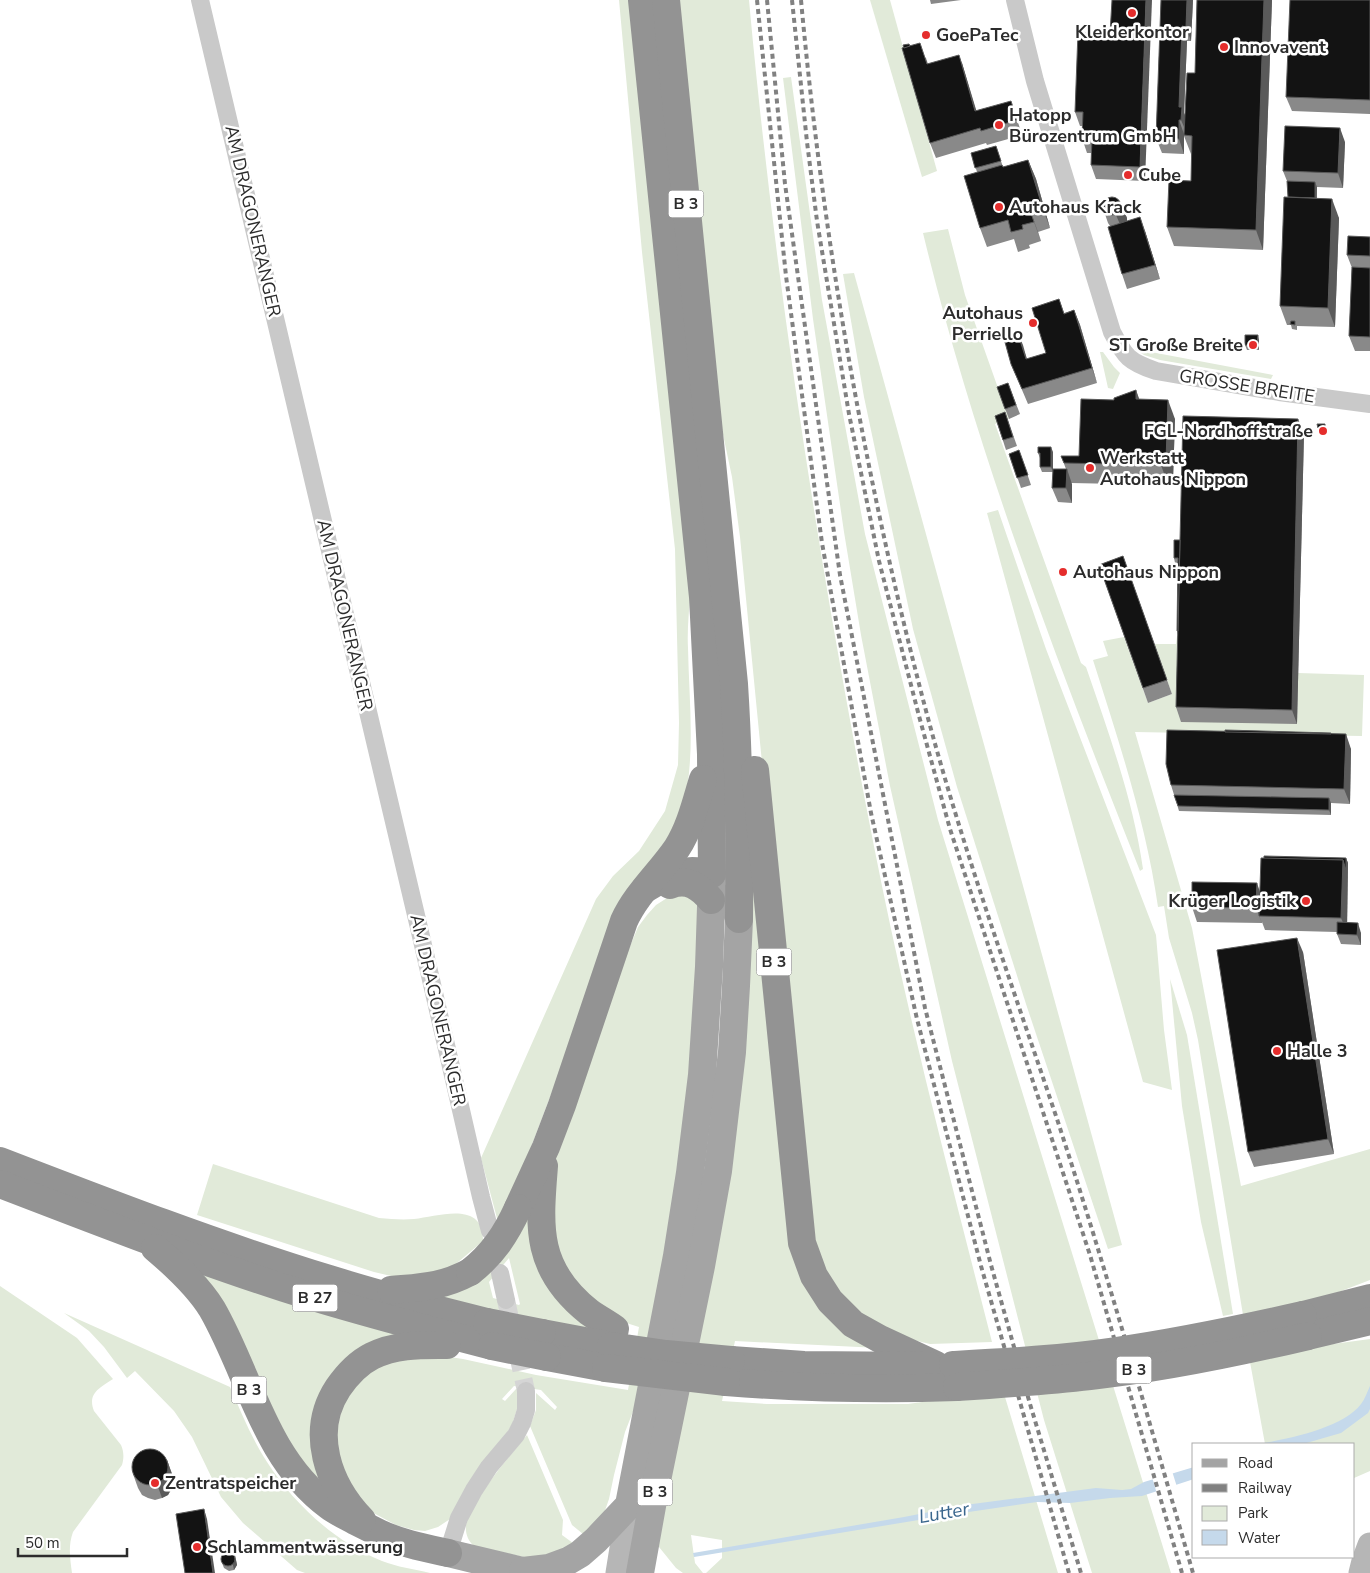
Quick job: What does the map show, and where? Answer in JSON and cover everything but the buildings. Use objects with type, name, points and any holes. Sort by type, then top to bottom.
[{"type":"highway","name":"B 3","points":[[642,0],[703,597],[711,754],[712,887]]},
{"type":"highway","name":"B 3","points":[[666,0],[734,684],[739,759],[740,861],[738,919]]},
{"type":"highway","name":"B 3","points":[[734,684],[750,740],[756,777],[802,1243],[814,1276],[830,1301],[852,1324],[949,1372]]},
{"type":"highway","points":[[372,1292],[440,1285],[470,1272],[498,1246],[546,1147],[626,915],[681,841],[711,754]]},
{"type":"highway","points":[[616,945],[644,906],[659,891],[680,882],[689,883],[703,890],[712,887],[699,871],[682,871],[667,876],[645,889]]},
{"type":"highway","points":[[546,1147],[541,1229],[547,1256],[556,1277],[590,1313],[611,1347]]},
{"type":"highway","name":"B 27","points":[[0,1161],[144,1240],[336,1305],[405,1324],[489,1338]]},
{"type":"highway","name":"B 27","points":[[0,1184],[79,1203],[228,1246],[372,1292]]},
{"type":"highway","name":"B 3","points":[[144,1240],[194,1285],[211,1308],[230,1343],[261,1417],[283,1456],[317,1497],[330,1507],[392,1538],[448,1554]]},
{"type":"highway","points":[[372,1292],[489,1338],[544,1345],[611,1347]]},
{"type":"highway","name":"B 3","points":[[1305,1326],[1370,1298]]},
{"type":"highway","name":"B 3","points":[[611,1347],[728,1371],[845,1389],[896,1389],[949,1372],[1003,1362],[1116,1351],[1194,1338],[1305,1326],[1364,1324]]},
{"type":"highway","name":"B 3","points":[[368,1527],[343,1496],[332,1475],[324,1452],[325,1421],[333,1398],[341,1383],[362,1363],[392,1348],[489,1338]]},
{"type":"highway","name":"B 3","points":[[611,1347],[666,1354],[728,1371]]},
{"type":"main road","points":[[712,887],[721,880],[729,889],[738,919]]},
{"type":"main road","name":"B 3","points":[[618,1573],[629,1505],[677,1256],[690,1173],[702,1066],[710,967],[712,887]]},
{"type":"main road","name":"B 3","points":[[640,1573],[654,1495],[702,1266],[718,1171],[732,1052],[738,919]]},
{"type":"main road","name":"B 3","points":[[533,1571],[568,1560],[591,1545],[629,1505]]},
{"type":"main road","points":[[1361,1573],[1370,1545]]},
{"type":"main road","name":"B 3","points":[[448,1554],[533,1571],[580,1573]]},
{"type":"street","name":"AM DRAGONERANGER","points":[[200,0],[420,932],[478,1187],[490,1231]]},
{"type":"street","name":"GROSSE BREITE","points":[[1015,0],[1035,81],[1112,332],[1127,357],[1140,365],[1156,370],[1278,392],[1370,404]]},
{"type":"street","points":[[500,1273],[506,1300]]},
{"type":"street","points":[[448,1554],[459,1518],[474,1490],[489,1467],[516,1435],[522,1423],[526,1410],[526,1391]]},
{"type":"green space","points":[[619,0],[631,0],[690,595],[688,635],[691,749],[683,808],[555,1084],[517,1184],[498,1222],[481,1158],[596,899],[613,876],[639,851],[665,811],[678,765],[679,723],[675,549],[642,252]]},
{"type":"green space","points":[[676,0],[749,0],[765,156],[784,310],[832,619],[891,929],[940,1136],[992,1342],[930,1344],[888,1334],[844,1302],[814,1249],[771,855],[740,537],[732,477],[714,392]]},
{"type":"green space","points":[[870,0],[890,0],[937,171],[922,177]]},
{"type":"green space","points":[[791,77],[822,300],[865,534],[938,820],[1171,1573],[1092,1573],[1044,1420],[952,1061],[890,786],[861,635],[844,532],[813,319],[783,78]]},
{"type":"green space","points":[[948,229],[965,295],[1009,419],[995,424],[1081,663],[1086,667],[1112,742],[1127,792],[1139,843],[1143,869],[1140,871],[1020,556],[968,396],[944,315],[923,233]]},
{"type":"green space","points":[[854,273],[1122,1245],[1108,1249],[1026,1004],[957,787],[913,629],[864,397],[843,274]]},
{"type":"green space","points":[[1135,349],[1273,375],[1271,379],[1160,360],[1144,355]]},
{"type":"green space","points":[[1100,352],[1103,352],[1120,373],[1113,389],[1108,388]]},
{"type":"green space","points":[[998,510],[1046,649],[1156,935],[1164,1030],[1172,1090],[1143,1082],[987,513]]},
{"type":"green space","points":[[1177,636],[1183,636],[1297,724],[1298,673],[1364,675],[1362,736],[1135,732],[1192,928],[1241,1186],[1370,1149],[1370,1280],[1318,1300],[1243,1315],[1192,1013],[1169,938],[1164,906],[1158,907],[1139,814],[1093,660],[1108,656],[1103,641],[1124,637],[1148,703],[1172,694],[1154,644],[1176,644]]},
{"type":"green space","points":[[749,821],[794,1240],[879,1348],[735,1341],[722,1401],[767,1404],[908,1404],[950,1398],[1005,1397],[1058,1573],[706,1573],[722,1558],[722,1540],[691,1535],[695,1563],[703,1573],[683,1573],[676,1568],[659,1547],[654,1547],[680,1423]]},
{"type":"green space","points":[[683,894],[695,901],[698,908],[701,930],[680,1177],[634,1409],[625,1432],[609,1499],[602,1519],[583,1534],[572,1525],[530,1426],[536,1410],[536,1393],[555,1410],[557,1407],[541,1390],[514,1386],[502,1399],[505,1401],[518,1389],[517,1409],[512,1425],[450,1519],[438,1527],[425,1531],[396,1525],[366,1509],[352,1494],[331,1440],[345,1392],[385,1359],[430,1354],[463,1359],[536,1375],[628,1390],[639,1327],[617,1320],[583,1295],[557,1257],[550,1196],[556,1158],[620,970],[638,927],[656,905],[667,898]]},
{"type":"green space","points":[[1170,979],[1187,1035],[1233,1314],[1223,1316],[1201,1222],[1182,1106]]},
{"type":"green space","points":[[213,1164],[379,1218],[410,1219],[447,1214],[468,1215],[476,1220],[481,1228],[483,1241],[457,1263],[461,1266],[404,1279],[374,1272],[197,1215]]},
{"type":"green space","points":[[533,1189],[594,1332],[437,1298]],"holes":[[[509,1258],[520,1304],[493,1298],[489,1282]]]},
{"type":"green space","points":[[183,1264],[409,1334],[336,1380],[339,1505],[290,1451]]},
{"type":"green space","points":[[0,1286],[77,1338],[113,1379],[99,1388],[94,1395],[92,1405],[94,1411],[121,1445],[123,1462],[73,1532],[70,1547],[72,1573],[0,1573]]},
{"type":"green space","points":[[64,1313],[230,1387],[252,1435],[267,1462],[303,1507],[332,1532],[365,1553],[388,1563],[430,1573],[305,1573],[297,1570],[243,1523],[221,1497],[192,1437],[174,1411],[135,1371],[127,1378],[104,1347],[89,1331]]},
{"type":"green space","points":[[1370,1339],[1370,1471],[1355,1478],[1355,1443],[1265,1443],[1250,1362],[1311,1347]]},
{"type":"green space","points":[[527,1435],[563,1520],[562,1535],[577,1546],[537,1560],[474,1546],[466,1531],[467,1520],[480,1497]]},
{"type":"water","points":[[1370,1386],[1370,1409],[1368,1413],[1341,1433],[1306,1443],[1264,1443],[1289,1438],[1330,1425],[1353,1412],[1365,1398]]},
{"type":"water","name":"Lutter","points":[[1192,1468],[1192,1480],[1142,1496],[1070,1503],[1037,1502],[694,1557],[693,1553],[965,1505],[1096,1488],[1131,1489],[1144,1482]]},
{"type":"pier","points":[[1172,1471],[1177,1487],[1157,1494],[1152,1477]]},
{"type":"tunnel","points":[[506,1300],[526,1391]]},
{"type":"railway","points":[[757,0],[786,276],[822,543],[871,813],[917,1019],[981,1266],[1069,1573]]},
{"type":"railway","points":[[767,0],[785,184],[840,575],[925,1008],[991,1265],[1030,1404],[1081,1573]]},
{"type":"railway","points":[[792,0],[817,221],[849,414],[879,561],[950,829],[1090,1255],[1182,1573]]},
{"type":"railway","points":[[801,0],[821,179],[848,356],[883,532],[903,620],[939,759],[1093,1232],[1193,1573]]},
{"type":"place","name":"Kleiderkontor","points":[[1132,13]]},
{"type":"place","name":"GoePaTec","points":[[926,35]]},
{"type":"place","name":"Innovavent","points":[[1224,47]]},
{"type":"place","name":"Hatopp Bürozentrum GmbH","points":[[999,125]]},
{"type":"place","name":"Cube","points":[[1128,175]]},
{"type":"place","name":"Autohaus Krack","points":[[999,207]]},
{"type":"place","name":"Autohaus Perriello","points":[[1033,323]]},
{"type":"place","name":"ST Große Breite","points":[[1253,345]]},
{"type":"place","name":"FGL-Nordhoffstraße","points":[[1323,431]]},
{"type":"place","name":"Werkstatt Autohaus Nippon","points":[[1090,468]]},
{"type":"place","name":"Autohaus Nippon","points":[[1063,572]]},
{"type":"place","name":"Krüger Logistik","points":[[1306,901]]},
{"type":"place","name":"Halle 3","points":[[1277,1051]]},
{"type":"place","name":"Zentratspeicher","points":[[155,1483]]},
{"type":"place","name":"Schlammentwässerung","points":[[197,1547]]}]
